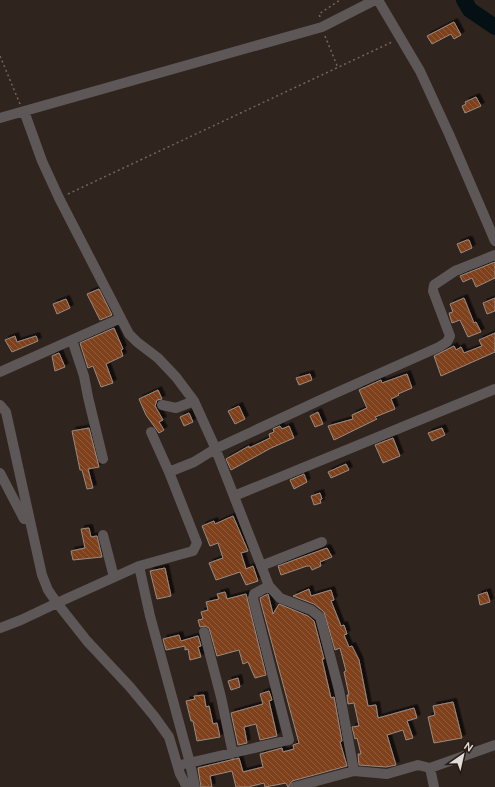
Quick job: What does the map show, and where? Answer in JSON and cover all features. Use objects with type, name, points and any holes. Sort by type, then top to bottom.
[{"type":"street","points":[[0,118],[322,28],[375,0]]},
{"type":"street","points":[[378,0],[399,39],[420,72],[449,134],[495,241]]},
{"type":"street","points":[[24,111],[42,161],[59,198],[129,334],[158,358],[194,401],[215,448],[269,586],[280,598],[311,610],[320,617],[339,690],[354,771]]},
{"type":"street","points":[[169,472],[194,462],[215,448],[429,353],[447,342],[450,336],[433,291],[434,285],[455,271],[495,255]]},
{"type":"street","points":[[0,372],[121,318]]},
{"type":"street","points":[[72,340],[84,376],[103,459]]},
{"type":"street","points":[[234,496],[495,389]]},
{"type":"street","points":[[162,405],[176,408],[194,401]]},
{"type":"street","points":[[0,405],[6,412],[31,531],[42,575],[48,590],[87,641],[130,687],[169,737],[187,787]]},
{"type":"street","points":[[0,628],[21,620],[139,566],[193,551],[197,546],[169,472],[150,432]]},
{"type":"street","points":[[0,473],[31,531]]},
{"type":"street","points":[[103,535],[114,577]]},
{"type":"street","points":[[261,566],[322,542]]},
{"type":"street","points":[[139,566],[150,616],[195,787]]},
{"type":"street","points":[[178,765],[190,764],[288,741],[290,738],[253,598],[254,594],[269,586]]},
{"type":"street","points":[[204,632],[223,705],[233,754]]},
{"type":"street","points":[[294,787],[354,771],[387,774],[418,765],[430,768],[495,745]]},
{"type":"street","points":[[430,768],[434,787]]},
{"type":"path","points":[[59,198],[399,39]]},
{"type":"path","points":[[0,56],[24,111]]},
{"type":"building","points":[[454,22],[461,35],[454,39],[451,34],[432,44],[427,36]]},
{"type":"building","points":[[476,97],[481,106],[465,113],[462,106],[466,104],[465,102]]},
{"type":"building","points":[[469,240],[472,248],[461,253],[457,244]]},
{"type":"building","points":[[495,262],[495,278],[476,287],[472,278],[463,282],[460,276]]},
{"type":"building","points":[[99,289],[112,315],[100,320],[87,294]]},
{"type":"building","points":[[464,298],[474,323],[476,322],[481,332],[468,337],[460,320],[452,323],[449,313],[453,312],[450,304]]},
{"type":"building","points":[[495,298],[495,311],[487,314],[483,303]]},
{"type":"building","points":[[66,299],[70,308],[57,314],[53,304]]},
{"type":"building","points":[[114,328],[123,349],[121,350],[123,356],[106,364],[113,383],[101,387],[93,366],[88,368],[80,343]]},
{"type":"building","points":[[495,333],[495,352],[441,376],[434,356],[454,346],[456,350],[461,347],[464,353],[482,346],[479,340]]},
{"type":"building","points":[[15,336],[17,342],[36,336],[38,341],[12,352],[5,340]]},
{"type":"building","points":[[59,353],[65,367],[55,371],[52,356]]},
{"type":"building","points":[[310,374],[312,380],[299,385],[296,378]]},
{"type":"building","points":[[407,374],[412,388],[391,399],[395,409],[375,417],[377,419],[334,440],[328,426],[353,419],[352,415],[367,408],[359,390],[381,380],[382,383]]},
{"type":"building","points":[[158,390],[162,399],[157,400],[155,406],[163,420],[159,422],[164,430],[159,433],[146,415],[139,399]]},
{"type":"building","points":[[239,406],[245,419],[235,424],[228,411]]},
{"type":"building","points":[[318,412],[323,424],[315,427],[310,416]]},
{"type":"building","points":[[189,413],[193,422],[184,426],[180,417]]},
{"type":"building","points":[[280,426],[282,429],[289,426],[294,438],[271,448],[231,470],[226,459],[249,446],[249,448],[270,438],[269,434],[274,432],[273,429]]},
{"type":"building","points":[[89,428],[99,467],[88,469],[93,488],[87,489],[82,470],[80,470],[72,431]]},
{"type":"building","points":[[442,428],[445,435],[432,441],[428,433]]},
{"type":"building","points":[[393,438],[400,456],[383,463],[375,445]]},
{"type":"building","points":[[346,464],[349,470],[331,478],[328,472]]},
{"type":"building","points":[[304,474],[307,482],[294,489],[290,480]]},
{"type":"building","points":[[320,493],[322,499],[320,500],[321,503],[314,505],[311,496]]},
{"type":"building","points":[[233,516],[248,551],[241,553],[246,569],[253,566],[258,581],[246,585],[240,572],[216,580],[209,563],[223,558],[218,543],[210,546],[202,526],[214,521],[215,524]]},
{"type":"building","points":[[89,528],[91,537],[97,536],[102,557],[73,560],[71,551],[85,548],[81,529]]},
{"type":"building","points":[[327,548],[332,557],[320,562],[321,566],[312,570],[310,566],[307,566],[281,575],[278,566]]},
{"type":"building","points":[[165,568],[171,596],[157,599],[150,571]]},
{"type":"building","points":[[309,589],[311,596],[331,590],[334,600],[331,601],[341,626],[344,625],[347,634],[344,635],[349,647],[352,646],[359,660],[368,706],[376,705],[378,718],[414,708],[417,718],[407,721],[413,738],[406,740],[403,730],[387,735],[396,765],[386,767],[359,765],[358,754],[361,754],[357,738],[355,739],[352,727],[359,726],[354,703],[348,704],[347,695],[349,695],[344,672],[346,671],[340,648],[335,650],[324,612],[314,604],[293,596]]},
{"type":"building","points":[[225,592],[227,599],[246,594],[266,675],[255,678],[248,662],[243,664],[239,650],[217,656],[209,628],[205,626],[200,627],[198,620],[203,619],[201,612],[208,610],[206,602],[219,599],[217,594]]},
{"type":"building","points":[[487,592],[490,602],[480,605],[478,595]]},
{"type":"building","points":[[268,594],[273,614],[279,604],[308,616],[314,621],[324,659],[322,659],[331,698],[334,697],[342,741],[340,742],[347,766],[292,781],[288,787],[286,783],[265,787],[264,783],[248,787],[236,787],[232,771],[210,776],[212,787],[201,787],[198,768],[239,758],[243,772],[263,767],[260,754],[282,748],[283,752],[294,749],[293,745],[299,743],[261,603],[260,598]]},
{"type":"building","points":[[179,635],[181,641],[198,636],[201,646],[198,647],[201,657],[190,660],[188,649],[185,650],[185,646],[166,650],[163,639]]},
{"type":"building","points":[[238,678],[240,687],[231,690],[228,681]]},
{"type":"building","points":[[269,691],[272,700],[269,701],[277,736],[260,740],[256,724],[244,727],[247,743],[238,745],[231,713],[263,704],[260,694]]},
{"type":"building","points":[[204,695],[206,707],[209,706],[213,724],[217,723],[220,737],[197,741],[193,721],[191,721],[186,701],[195,699],[194,696]]},
{"type":"building","points":[[453,702],[462,738],[434,743],[428,717],[435,715],[433,706]]},
{"type":"waterway","points":[[464,0],[470,10],[495,27]]}]
